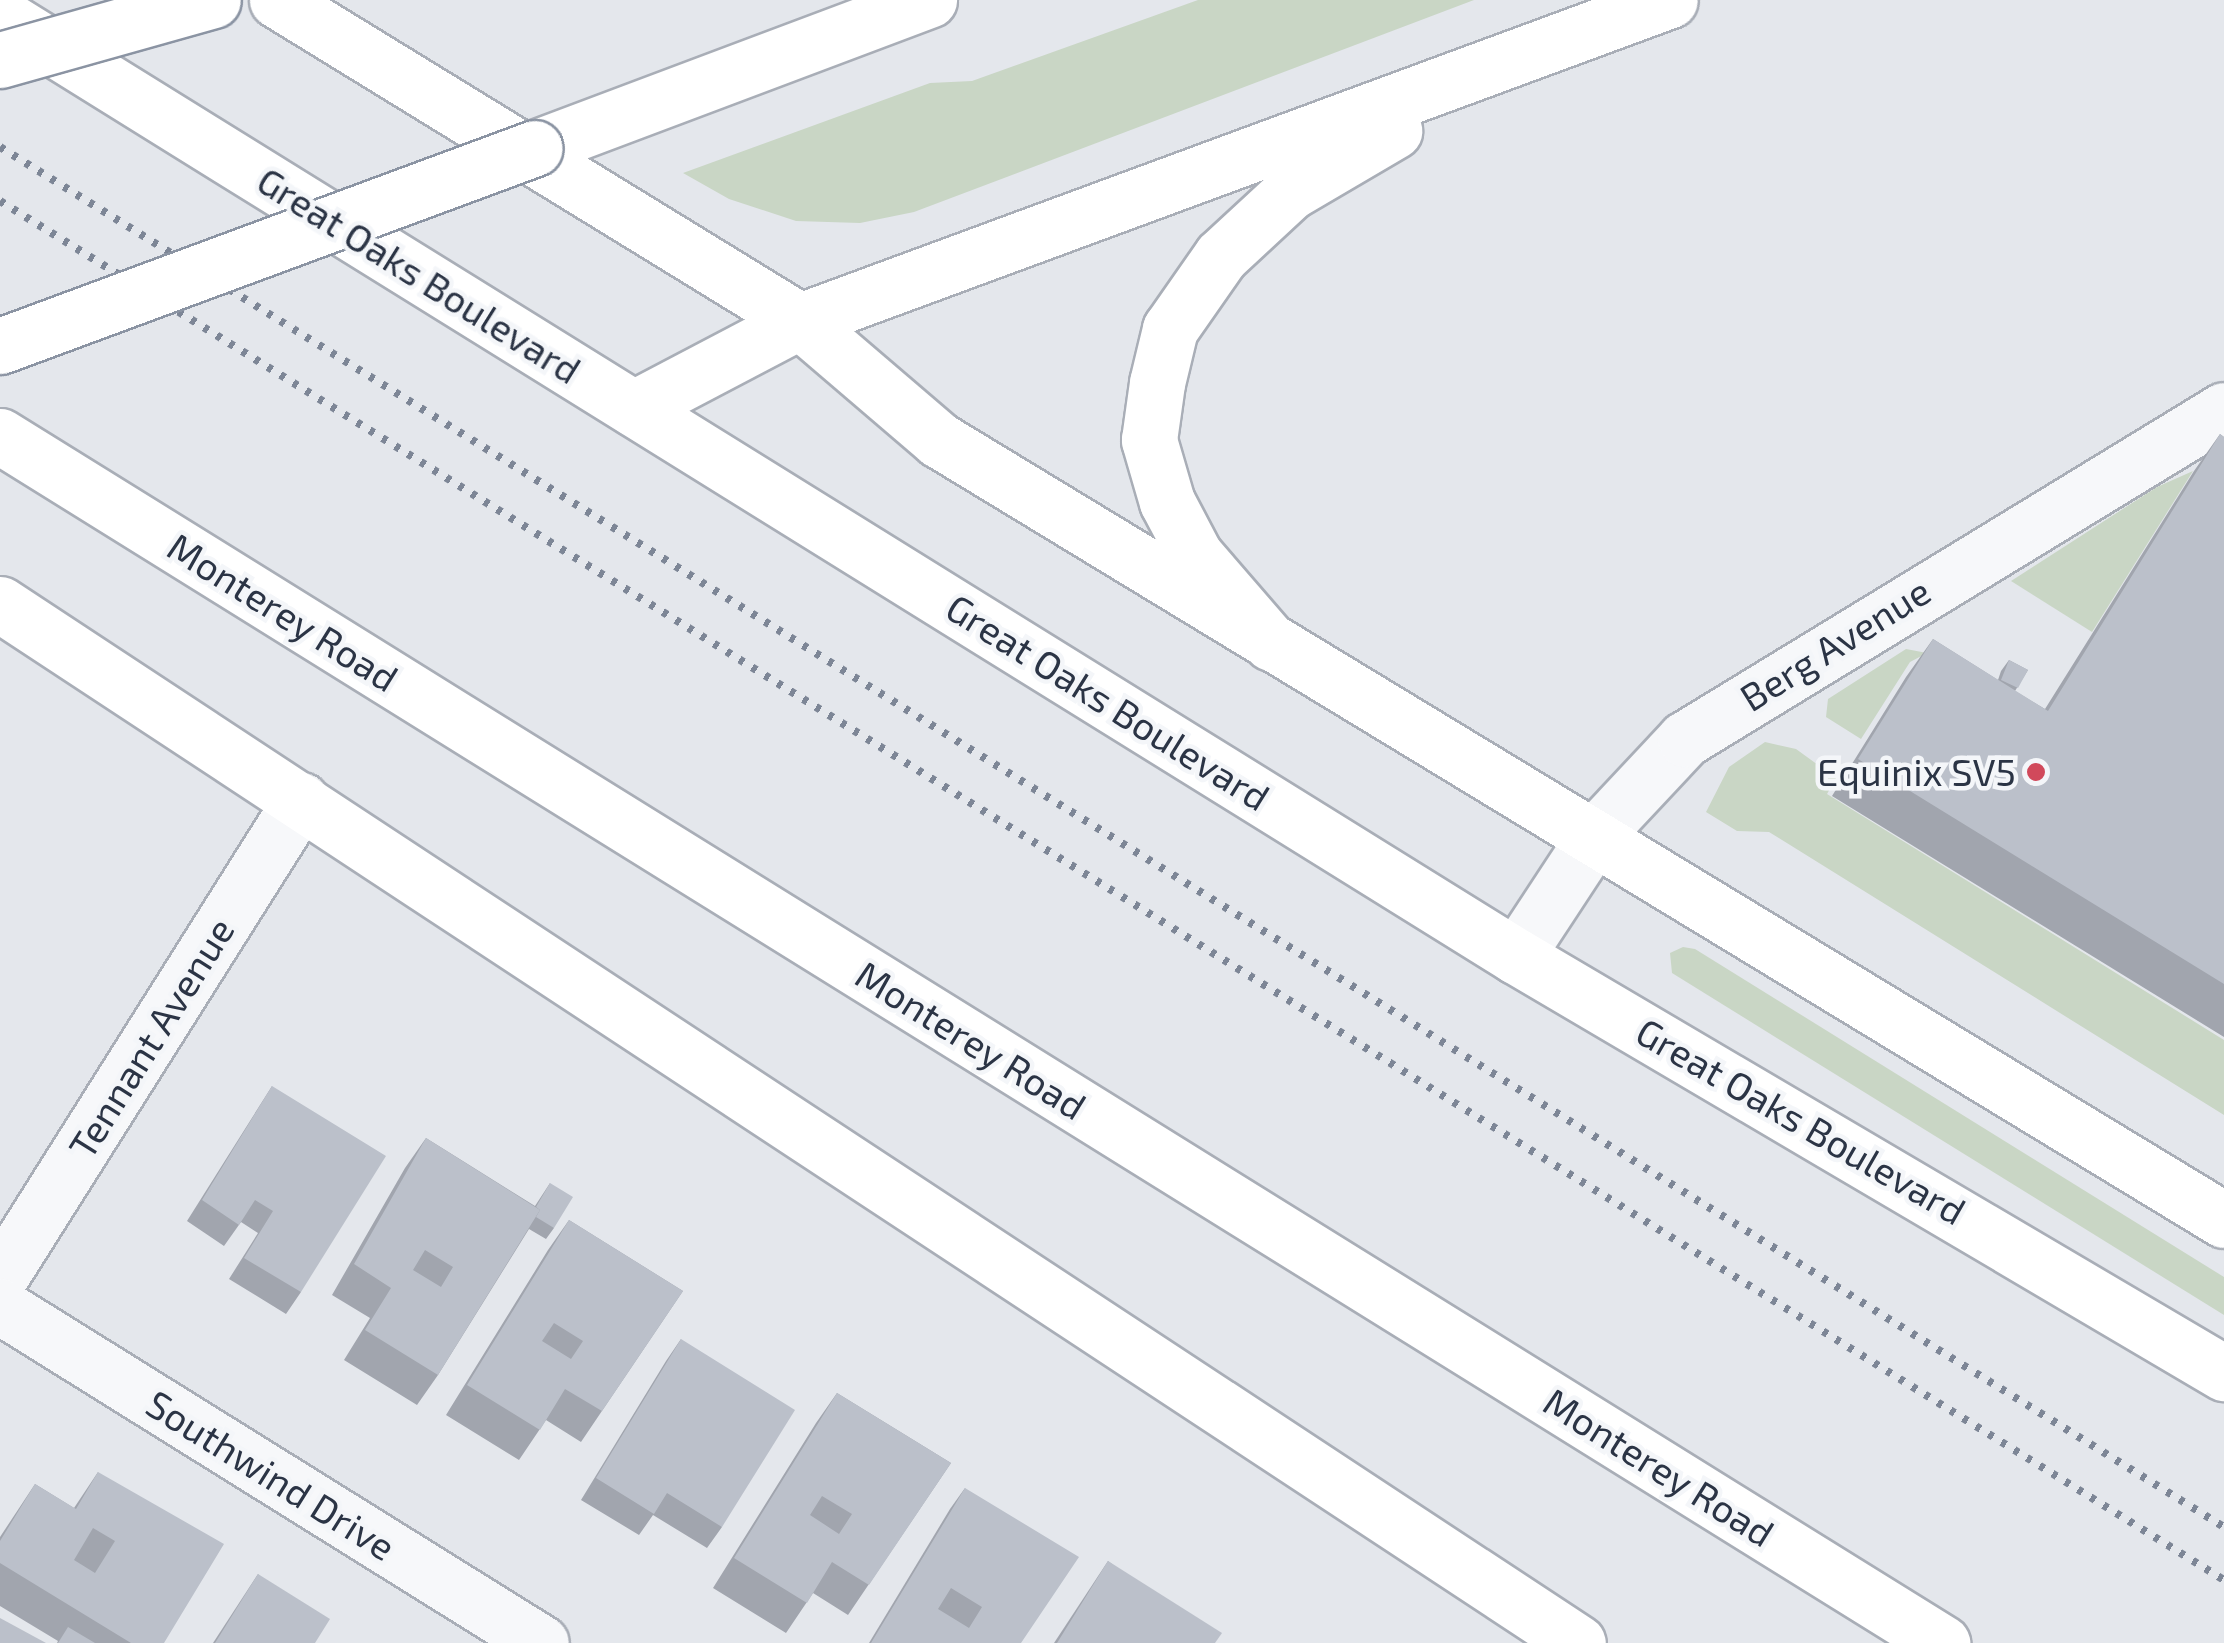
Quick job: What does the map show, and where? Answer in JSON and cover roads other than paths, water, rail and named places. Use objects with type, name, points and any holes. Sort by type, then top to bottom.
[{"type":"main road","points":[[0,60],[212,0]]},
{"type":"main road","points":[[277,0],[800,321],[939,440],[1271,643],[1596,834],[2224,1220]]},
{"type":"main road","points":[[0,346],[929,0]]},
{"type":"main road","points":[[634,408],[800,321],[1670,0]]},
{"type":"main road","name":"Great Oaks Boulevard","points":[[0,15],[1516,956],[2224,1374]]},
{"type":"main road","points":[[1271,643],[1195,555],[1167,502],[1150,440],[1170,329],[1221,256],[1290,192],[1518,58]]},
{"type":"main road","name":"Monterey Road","points":[[0,436],[1942,1643]]},
{"type":"main road","points":[[0,604],[1578,1643]]},
{"type":"street","name":"Berg Avenue","points":[[1516,956],[1596,834],[1685,739],[2224,410]]},
{"type":"street","name":"Tennant Avenue","points":[[0,1277],[301,800]]},
{"type":"street","name":"Southwind Drive","points":[[0,1306],[542,1643]]},
{"type":"railway","points":[[0,147],[2224,1527]]},
{"type":"railway","points":[[0,201],[2224,1580]]},
{"type":"place","name":"Equinix SV5","points":[[2036,772]]}]
